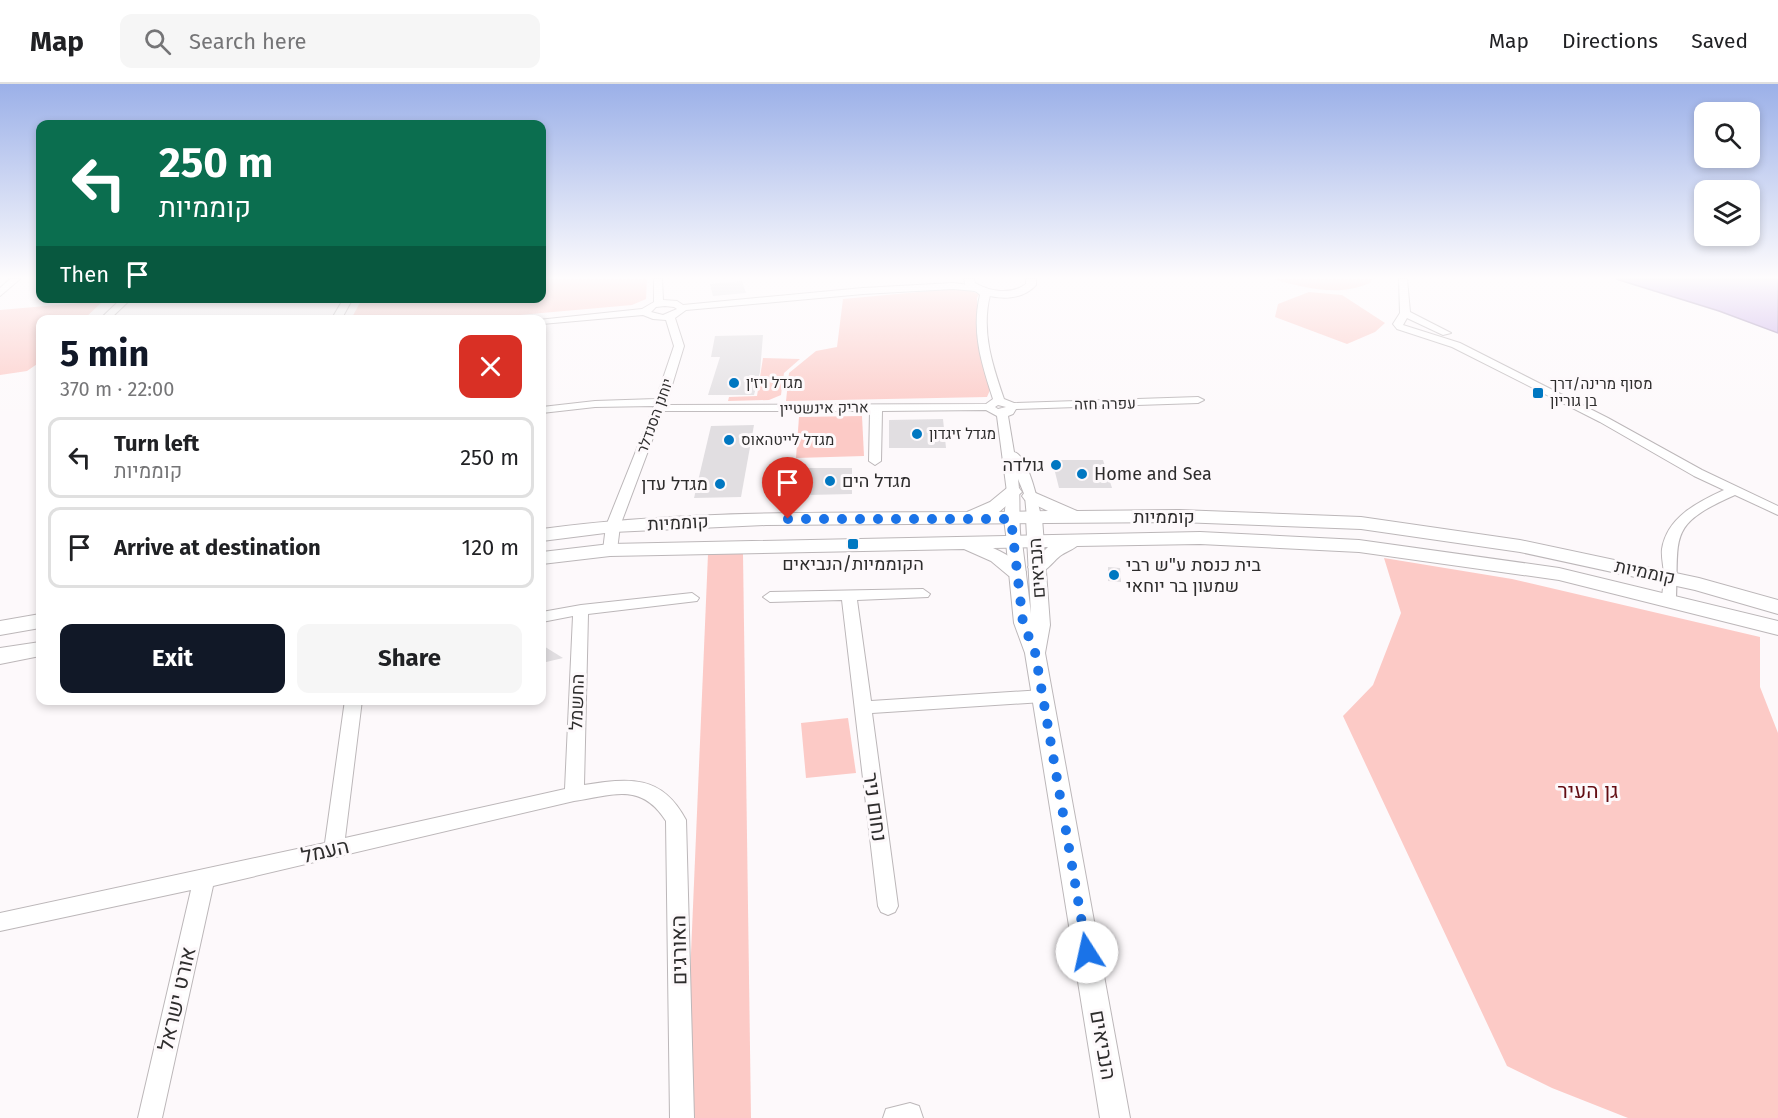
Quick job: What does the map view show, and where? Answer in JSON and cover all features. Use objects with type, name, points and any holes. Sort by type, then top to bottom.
[{"type":"main road","points":[[961,519],[1022,494],[1079,518]]},
{"type":"main road","name":"קוממיות","points":[[546,534],[613,526],[766,519],[1034,519],[1179,516],[1361,523],[1520,546],[1671,578],[1778,607]]},
{"type":"main road","name":"קוממיות","points":[[546,558],[610,550],[1200,538],[1359,546],[1559,574],[1778,628]]},
{"type":"main road","points":[[1038,567],[1053,552],[1077,541]]},
{"type":"main road","points":[[961,544],[998,557],[1016,572]]},
{"type":"main road","points":[[0,628],[36,622]]},
{"type":"main road","points":[[0,656],[36,650]]},
{"type":"street","name":"יוחנן הסנדלר","points":[[610,550],[613,526],[661,405],[679,346],[673,327]]},
{"type":"street","points":[[1400,327],[1408,332],[1439,338],[1456,345],[1604,420],[1698,472],[1778,511]]},
{"type":"street","points":[[1433,327],[1636,431],[1706,470],[1736,490]]},
{"type":"street","points":[[981,330],[986,363],[1000,407],[1006,439],[1022,494],[1034,519]]},
{"type":"street","name":"עפרה חזה","points":[[1000,407],[1198,400]]},
{"type":"street","name":"אריק אינשטיין","points":[[546,410],[595,404],[876,408],[1000,407]]},
{"type":"street","points":[[875,461],[876,408]]},
{"type":"street","points":[[1006,439],[1022,494],[1011,519],[1014,542]]},
{"type":"street","points":[[1669,600],[1670,543],[1681,522],[1699,506],[1736,490]]},
{"type":"street","name":"הנביאים","points":[[1034,519],[1041,626],[1035,652]]},
{"type":"street","name":"הנביאים","points":[[1014,542],[1023,623],[1035,652],[1115,1118]]},
{"type":"street","points":[[770,597],[922,594]]},
{"type":"street","name":"נחום ניר","points":[[849,595],[888,906]]},
{"type":"street","points":[[546,616],[581,610],[692,598]]},
{"type":"street","name":"החשמל","points":[[574,794],[581,610]]},
{"type":"street","points":[[862,708],[1043,696]]},
{"type":"street","points":[[334,849],[353,705]]},
{"type":"street","name":"העמל","points":[[0,922],[204,879],[574,794],[621,787],[651,792]]},
{"type":"street","name":"האורגים","points":[[651,792],[666,804],[676,820],[682,1118]]},
{"type":"street","name":"אורט ישראל","points":[[150,1118],[204,879]]},
{"type":"street","points":[[895,1118],[910,1115],[911,1118]]},
{"type":"green space","points":[[0,327],[36,327],[36,365],[27,371],[0,375]]},
{"type":"green space","points":[[839,327],[977,327],[990,390],[987,397],[786,401],[789,373],[816,351],[837,347]]},
{"type":"green space","points":[[1302,327],[1380,327],[1375,332],[1347,344]]},
{"type":"green space","points":[[763,358],[800,359],[784,373],[781,395],[769,400],[728,401],[729,397],[757,396]]},
{"type":"green space","points":[[862,416],[864,456],[796,458],[799,417]]},
{"type":"green space","points":[[708,554],[743,554],[751,1118],[684,1118]]},
{"type":"green space","name":"גן העיר","points":[[1384,558],[1512,579],[1760,637],[1760,687],[1778,733],[1778,1118],[1628,1118],[1552,1088],[1507,1066],[1343,716],[1373,685],[1401,613]]},
{"type":"green space","points":[[848,718],[856,773],[806,778],[801,723]]},
{"type":"shaded area","points":[[1763,327],[1778,327],[1778,333]]},
{"type":"building","points":[[763,335],[760,372],[754,395],[708,395],[720,357],[711,357],[715,336]]},
{"type":"building","name":"מגדל זיגדון","points":[[943,419],[946,448],[889,448],[889,420]]},
{"type":"building","points":[[754,425],[741,497],[694,498],[711,426]]},
{"type":"building","name":"Home and Sea","points":[[1052,460],[1103,460],[1112,488],[1059,488]]},
{"type":"building","name":"מגדל הים","points":[[809,468],[852,468],[852,494],[807,495]]},
{"type":"building","name":"בית כנסת ע\"ש רבי שמעון בר יוחאי","points":[[1108,567],[1120,568],[1121,582],[1108,581]]},
{"type":"building","points":[[546,647],[563,658],[546,662]]},
{"type":"place","name":"מגדל ויז'ן","points":[[734,383]]},
{"type":"place","name":"מסוף מרינה/דרך בן גוריון","points":[[1538,393]]},
{"type":"place","name":"מגדל זיגדון","points":[[917,434]]},
{"type":"place","name":"מגדל לייטהאוס","points":[[729,440]]},
{"type":"place","name":"גולדה","points":[[1056,465]]},
{"type":"place","name":"Home and Sea","points":[[1082,474]]},
{"type":"place","name":"מגדל הים","points":[[830,481]]},
{"type":"place","name":"מגדל עדן","points":[[720,484]]},
{"type":"place","name":"הקוממיות/הנביאים","points":[[853,544]]},
{"type":"place","name":"בית כנסת ע\"ש רבי שמעון בר יוחאי","points":[[1114,575]]},
{"type":"route","points":[[788,519],[1011,519],[1023,623],[1035,652],[1087,952]]}]
